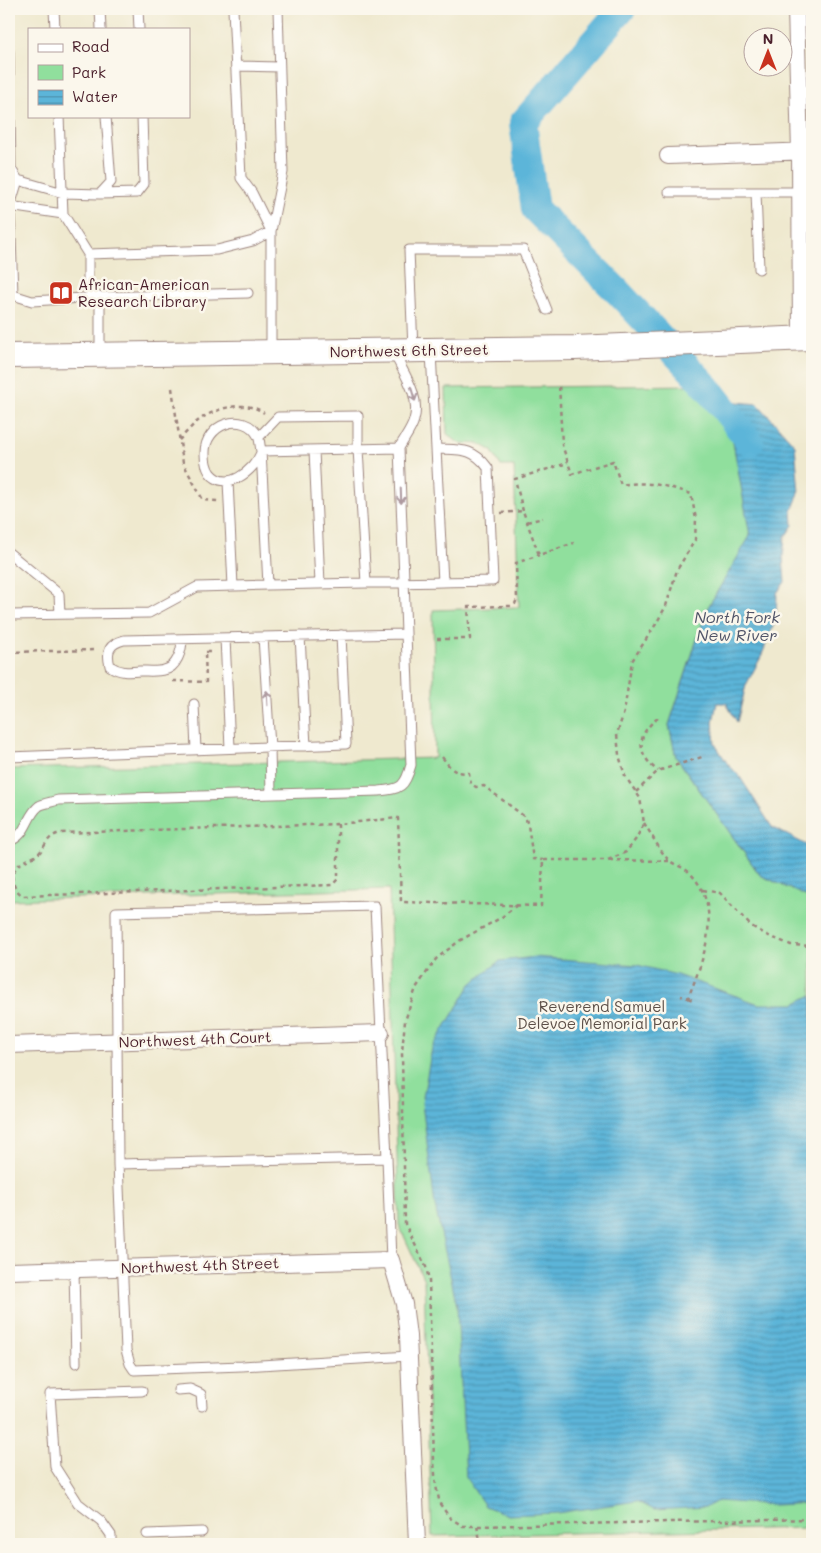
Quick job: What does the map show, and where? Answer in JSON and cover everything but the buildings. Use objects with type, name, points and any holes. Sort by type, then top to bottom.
[{"type":"street","points":[[796,9],[806,152],[800,192],[809,338]]},
{"type":"street","points":[[668,156],[806,152]]},
{"type":"street","name":"Northwest 6th Street","points":[[9,356],[574,348],[809,338]]},
{"type":"street","name":"Northwest 4th Court","points":[[9,1045],[381,1033]]},
{"type":"street","points":[[391,1260],[404,1304],[409,1356],[417,1544]]},
{"type":"street","name":"Northwest 4th Street","points":[[9,1271],[391,1260]]},
{"type":"lane","points":[[54,9],[55,28]]},
{"type":"lane","points":[[100,9],[101,28]]},
{"type":"lane","points":[[138,9],[139,28]]},
{"type":"lane","points":[[234,9],[241,178],[252,193],[271,231]]},
{"type":"lane","points":[[271,352],[271,231],[283,172],[278,9]]},
{"type":"lane","points":[[9,52],[12,169],[18,180],[63,193],[137,193],[144,184],[142,118]]},
{"type":"lane","points":[[236,66],[279,67]]},
{"type":"lane","points":[[59,118],[63,214],[88,254],[88,289],[100,297]]},
{"type":"lane","points":[[100,194],[111,182],[106,118]]},
{"type":"lane","points":[[18,180],[9,206],[13,295],[32,300],[248,293]]},
{"type":"lane","points":[[669,192],[800,192]]},
{"type":"lane","points":[[756,192],[758,268]]},
{"type":"lane","points":[[9,206],[63,214]]},
{"type":"lane","points":[[88,254],[217,250],[253,241],[271,231]]},
{"type":"lane","points":[[9,841],[16,839],[26,828],[31,816],[40,805],[58,800],[388,790],[396,789],[407,780],[411,765],[399,448],[414,422],[416,410],[409,250],[522,250],[547,310]]},
{"type":"lane","points":[[100,297],[100,355]]},
{"type":"lane","points":[[412,350],[436,449],[442,582]]},
{"type":"lane","points":[[259,437],[278,417],[358,416],[358,449],[366,583]]},
{"type":"lane","points":[[261,451],[258,460],[249,471],[228,481],[218,480],[210,472],[205,462],[204,447],[208,437],[215,429],[227,424],[240,423],[250,426],[259,437],[261,451],[268,585]]},
{"type":"lane","points":[[261,451],[399,448]]},
{"type":"lane","points":[[9,615],[150,613],[197,587],[493,581],[488,468],[480,458],[464,450],[436,449]]},
{"type":"lane","points":[[314,450],[320,584]]},
{"type":"lane","points":[[228,481],[233,586]]},
{"type":"lane","points":[[9,553],[59,594],[60,614]]},
{"type":"lane","points":[[182,639],[182,648],[178,658],[166,670],[125,672],[110,666],[108,660],[109,650],[114,643],[124,640],[406,634]]},
{"type":"lane","points":[[9,757],[346,744],[340,635]]},
{"type":"lane","points":[[300,636],[306,746]]},
{"type":"lane","points":[[263,637],[271,794]]},
{"type":"lane","points":[[225,638],[230,748]]},
{"type":"lane","points":[[194,704],[196,750]]},
{"type":"lane","points":[[391,1260],[375,906],[116,912],[118,1164],[126,1350],[130,1364],[134,1370],[409,1356]]},
{"type":"lane","points":[[118,1164],[387,1158]]},
{"type":"lane","points":[[74,1269],[76,1363]]},
{"type":"lane","points":[[178,1390],[190,1389],[201,1394],[202,1406]]},
{"type":"lane","points":[[111,1544],[111,1535],[101,1521],[78,1503],[55,1467],[50,1394],[142,1391]]},
{"type":"lane","points":[[147,1534],[202,1532]]},
{"type":"path","points":[[559,382],[562,445],[572,474]]},
{"type":"path","points":[[172,388],[183,464],[203,500],[219,500]]},
{"type":"path","points":[[538,555],[523,512],[515,480],[568,463]]},
{"type":"path","points":[[490,513],[523,512]]},
{"type":"path","points":[[527,522],[543,518]]},
{"type":"path","points":[[437,639],[470,639],[468,607],[511,606],[515,604],[517,599],[516,563],[574,543]]},
{"type":"path","points":[[658,718],[650,724],[643,736],[642,751],[648,763],[658,771]]},
{"type":"path","points":[[442,757],[453,771],[469,774],[471,784],[476,787],[484,786],[525,817],[533,859],[543,860]]},
{"type":"path","points":[[636,792],[658,771],[702,758]]},
{"type":"path","points":[[644,823],[669,860],[688,871],[703,890],[708,908],[708,933],[700,965],[688,998]]},
{"type":"path","points":[[608,860],[669,860]]},
{"type":"path","points":[[703,890],[720,893],[751,926],[769,936],[791,945],[812,946]]},
{"type":"path","points":[[517,905],[480,931],[460,941],[436,959],[416,988],[405,1021],[402,1052],[405,1224],[426,1267],[429,1280],[434,1462],[440,1504],[450,1518],[463,1526],[812,1520]]},
{"type":"path","points":[[681,996],[695,1001]]},
{"type":"path","points":[[477,1526],[480,1540],[485,1544]]},
{"type":"green space","name":"Reverend Samuel Delevoe Memorial Park","points":[[697,385],[733,442],[751,536],[707,609],[669,725],[676,757],[760,875],[812,899],[812,1528],[432,1536],[424,1280],[399,1225],[389,889],[9,900],[9,769],[435,758],[433,610],[519,607],[514,466],[501,466],[491,450],[480,444],[459,443],[447,434],[446,388]]},
{"type":"water","name":"North Fork New River","points":[[737,402],[758,404],[795,445],[799,493],[792,511],[793,525],[785,537],[783,557],[785,582],[777,593],[776,619],[761,657],[746,685],[737,722],[726,703],[717,703],[713,722],[715,744],[727,763],[740,777],[772,827],[812,848],[812,899],[760,875],[676,757],[669,725],[707,609],[750,536],[733,442],[720,421]]},
{"type":"water","points":[[535,957],[637,965],[677,975],[759,1004],[794,1004],[812,995],[812,1503],[774,1505],[718,1501],[706,1507],[654,1510],[637,1501],[557,1513],[508,1515],[485,1506],[466,1478],[457,1306],[435,1206],[422,1103],[432,1048],[471,984],[500,961]]},
{"type":"waterway","name":"North Fork New River","points":[[622,9],[523,123],[535,209],[618,292],[707,387],[750,442]]},
{"type":"place","name":"African-American Research Library","points":[[61,293]]}]
